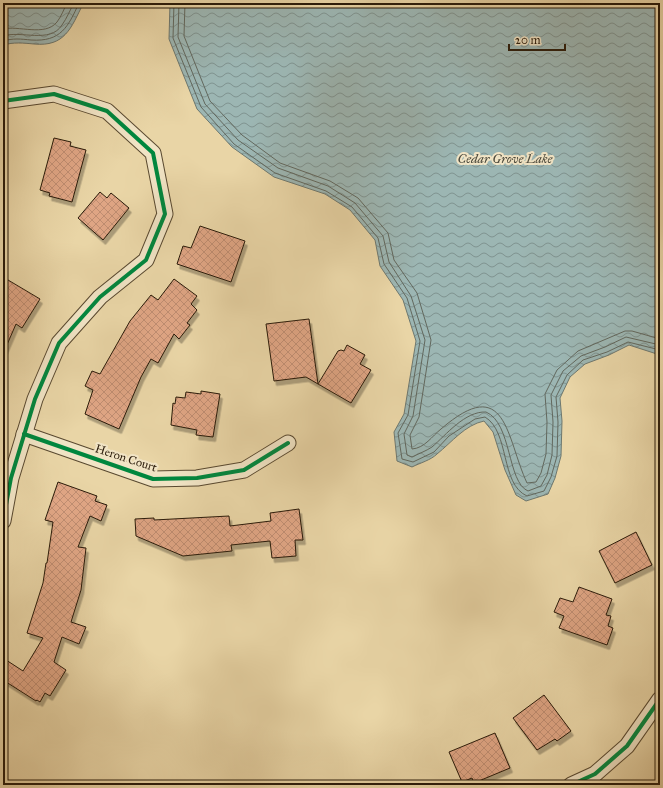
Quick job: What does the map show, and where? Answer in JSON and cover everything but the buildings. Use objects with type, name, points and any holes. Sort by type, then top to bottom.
[{"type":"street","points":[[3,101],[54,94],[107,111],[153,153],[165,214],[146,260],[100,297],[59,343],[34,399],[11,478],[3,521]]},
{"type":"street","name":"Heron Court","points":[[24,434],[153,479],[197,478],[244,470],[288,443]]},
{"type":"street","points":[[571,785],[595,774],[628,746],[660,699]]},
{"type":"water","points":[[3,3],[83,4],[75,21],[66,34],[60,39],[45,44],[11,43],[3,45]]},
{"type":"water","name":"Cedar Grove Lake","points":[[170,3],[660,3],[660,355],[629,345],[609,355],[585,364],[570,377],[560,398],[562,421],[561,456],[555,478],[548,494],[526,501],[516,495],[505,470],[493,432],[484,421],[471,426],[459,434],[435,456],[412,467],[397,461],[394,432],[404,414],[416,341],[403,300],[380,266],[375,240],[350,210],[325,194],[274,177],[232,147],[197,109],[169,39]]},
{"type":"cycle path","points":[[3,101],[54,94],[107,111],[153,153],[165,214],[146,260],[100,297],[59,343],[35,399],[11,478],[3,521]]},
{"type":"cycle path","points":[[24,434],[153,479],[197,478],[244,470],[288,443]]},
{"type":"cycle path","points":[[571,785],[595,774],[627,746],[660,699]]}]
